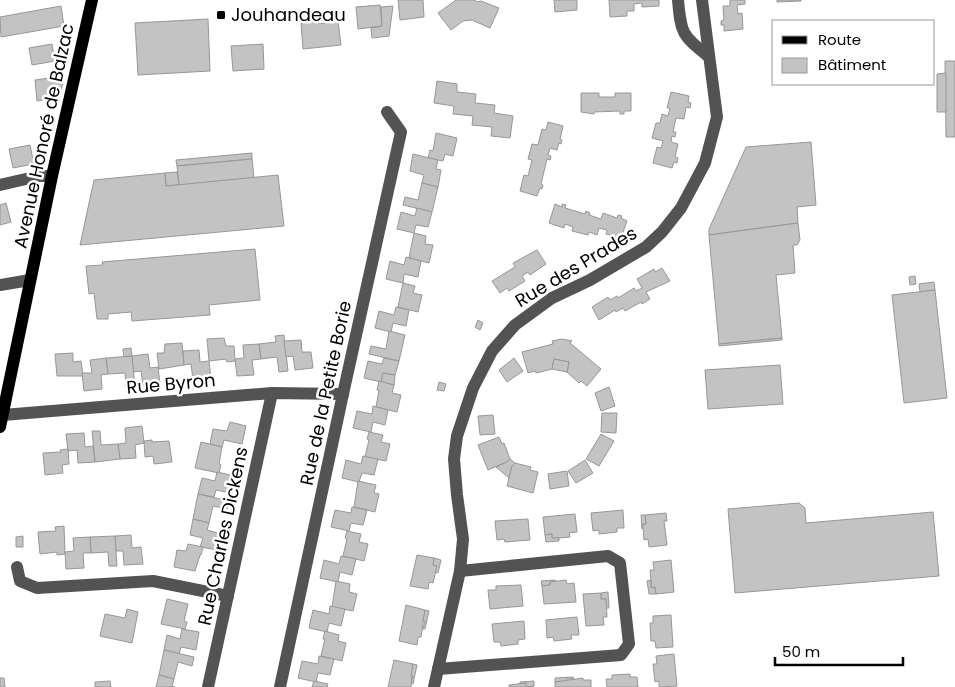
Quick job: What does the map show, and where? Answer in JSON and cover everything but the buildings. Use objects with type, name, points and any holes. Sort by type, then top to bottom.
[{"type":"main road","name":"Avenue Honoré de Balzac","points":[[1,421],[52,176],[92,0]]},
{"type":"street","points":[[678,0],[683,34],[708,56]]},
{"type":"street","name":"Rue des Prades","points":[[434,687],[460,572],[463,539],[454,459],[457,436],[473,388],[492,352],[515,325],[552,298],[590,280],[646,247],[662,232],[681,208],[705,163],[717,117],[702,0]]},
{"type":"street","name":"Rue de la Petite Borie","points":[[280,687],[402,132],[387,112]]},
{"type":"street","points":[[0,185],[39,176],[52,176]]},
{"type":"street","points":[[0,286],[30,280]]},
{"type":"street","name":"Rue Byron","points":[[1,421],[272,393],[343,394]]},
{"type":"street","name":"Rue Charles Dickens","points":[[208,687],[272,393]]},
{"type":"street","points":[[438,669],[621,655],[629,644],[620,563],[608,556],[460,572]]},
{"type":"street","points":[[17,567],[20,580],[37,588],[153,582],[228,596]]},
{"type":"place","name":"Jouhandeau","points":[[221,15]]}]
